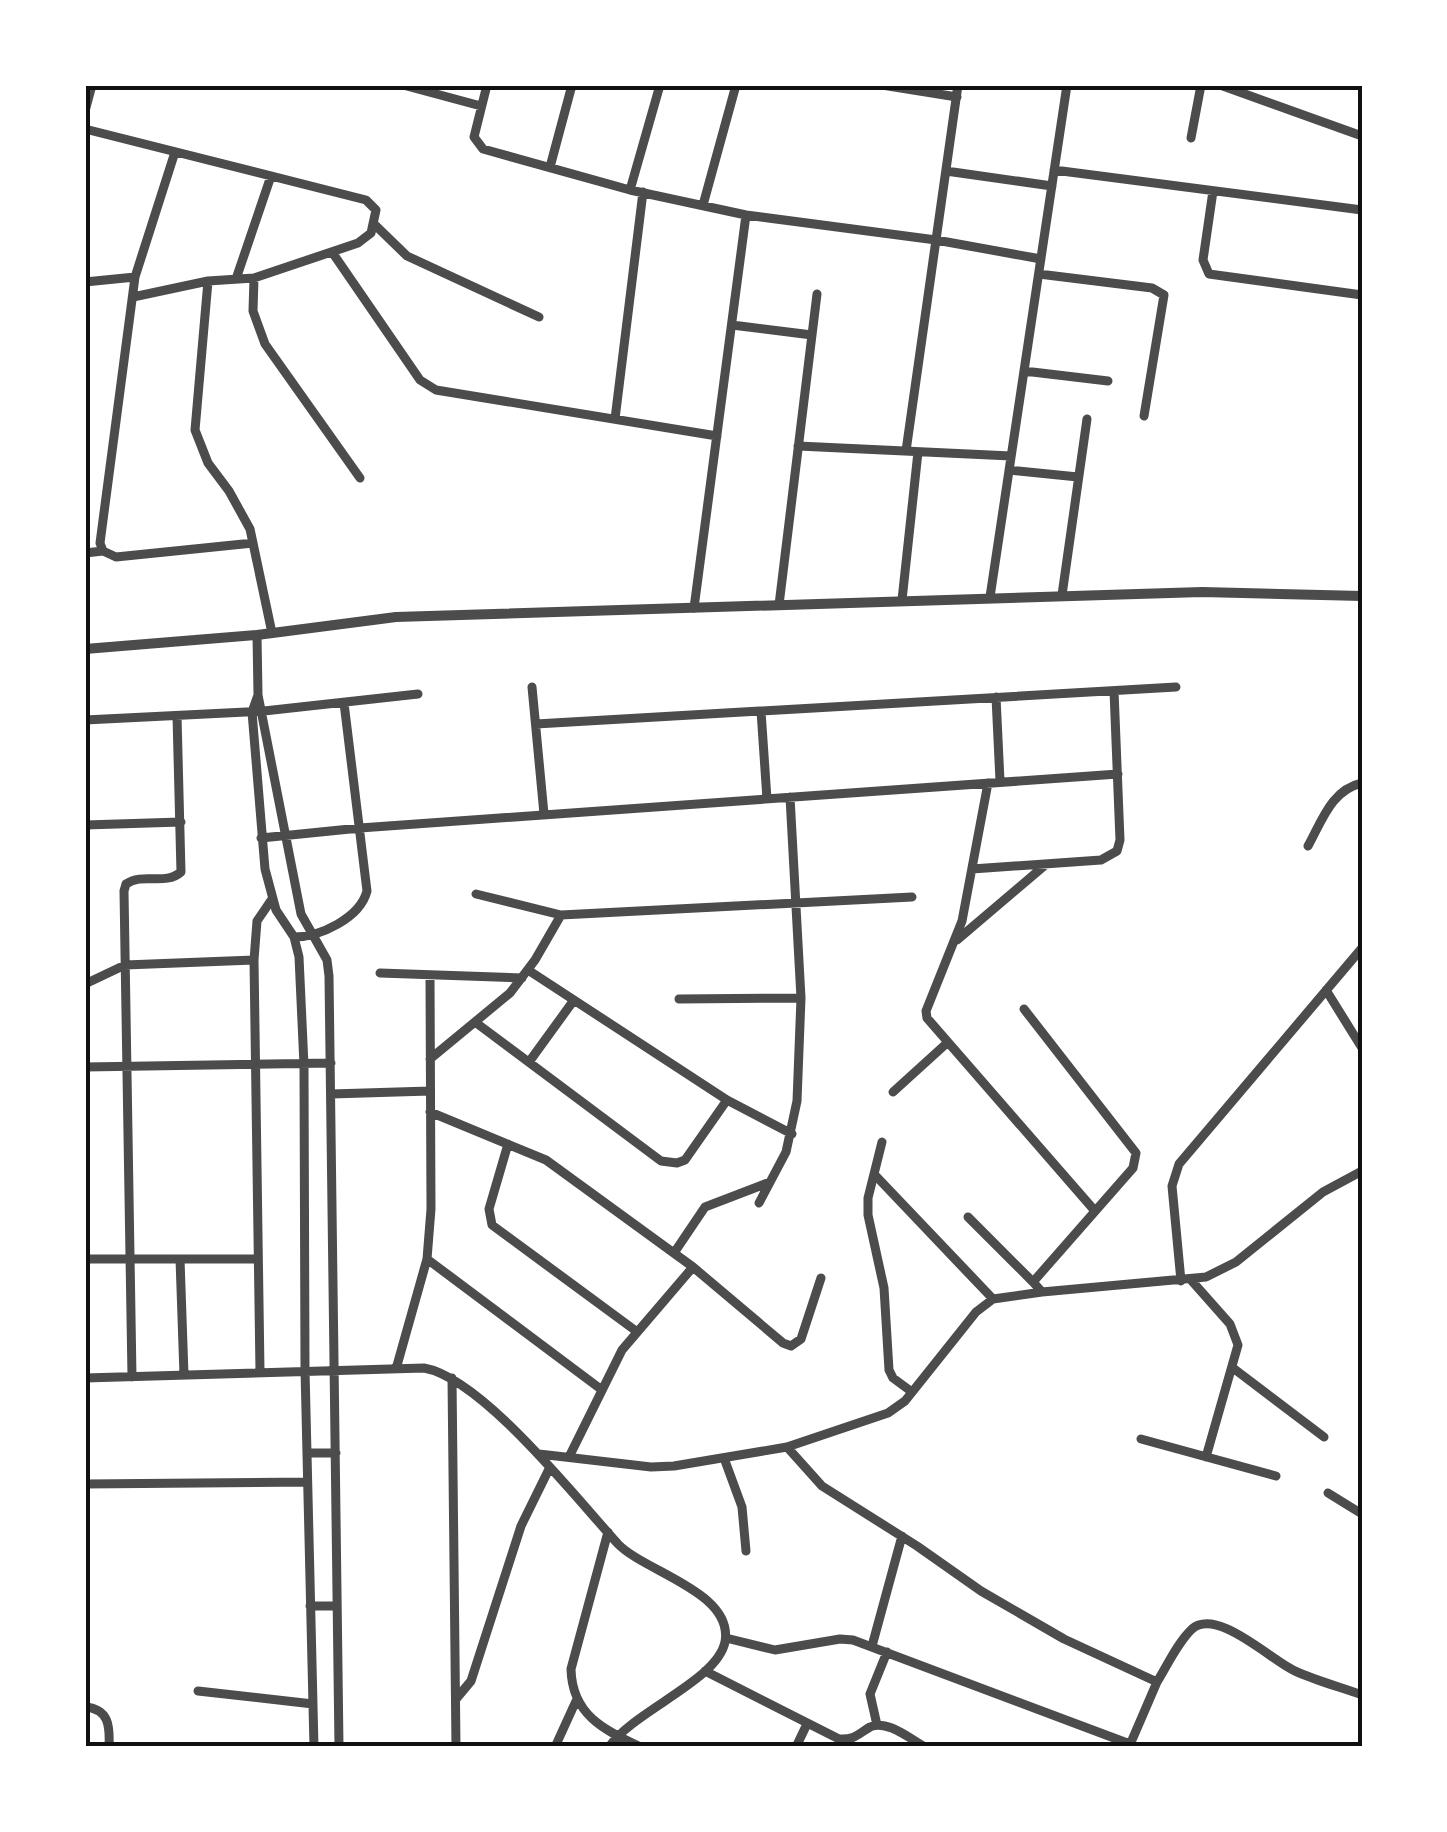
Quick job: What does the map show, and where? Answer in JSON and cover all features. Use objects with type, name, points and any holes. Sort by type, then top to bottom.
[{"type":"street","points":[[403,85],[481,106]]},
{"type":"street","points":[[487,85],[474,128],[476,144],[483,149],[630,190],[746,215],[936,240],[1041,259]]},
{"type":"street","points":[[550,167],[572,85]]},
{"type":"street","points":[[630,190],[660,85]]},
{"type":"street","points":[[703,205],[736,85]]},
{"type":"street","points":[[882,85],[958,91],[906,452]]},
{"type":"street","points":[[990,597],[1067,85]]},
{"type":"street","points":[[1191,138],[1201,85]]},
{"type":"street","points":[[1220,85],[1362,136]]},
{"type":"street","points":[[85,111],[90,87]]},
{"type":"street","points":[[85,129],[366,200],[376,210],[366,238],[332,252],[254,278],[208,281],[133,296]]},
{"type":"street","points":[[103,551],[100,542],[136,277],[175,152]]},
{"type":"street","points":[[1054,170],[1362,210]]},
{"type":"street","points":[[946,171],[1052,186]]},
{"type":"street","points":[[236,279],[270,176]]},
{"type":"street","points":[[1214,191],[1203,260],[1209,274],[1362,295]]},
{"type":"street","points":[[615,419],[642,192]]},
{"type":"street","points":[[694,608],[746,215]]},
{"type":"street","points":[[374,224],[420,263],[539,317]]},
{"type":"street","points":[[332,252],[420,380],[436,390],[717,436]]},
{"type":"street","points":[[1039,274],[1152,288],[1164,295],[1144,416]]},
{"type":"street","points":[[85,282],[136,277]]},
{"type":"street","points":[[254,278],[253,311],[265,344],[360,478]]},
{"type":"street","points":[[208,281],[195,430],[208,463],[241,510],[253,543],[272,633]]},
{"type":"street","points":[[778,605],[817,294]]},
{"type":"street","points":[[732,325],[812,334]]},
{"type":"street","points":[[1024,371],[1108,381]]},
{"type":"street","points":[[1062,595],[1086,419]]},
{"type":"street","points":[[798,446],[1011,456]]},
{"type":"street","points":[[902,600],[918,452]]},
{"type":"street","points":[[1009,470],[1078,477]]},
{"type":"street","points":[[85,553],[103,551],[116,557],[253,543]]},
{"type":"street","points":[[85,649],[257,635],[396,616],[1202,592],[1362,596]]},
{"type":"street","points":[[257,635],[262,838],[272,898],[294,938],[299,957],[314,1747]]},
{"type":"street","points":[[532,687],[544,814]]},
{"type":"street","points":[[536,724],[1176,687]]},
{"type":"street","points":[[972,869],[1100,860],[1117,851],[1120,840],[1114,690]]},
{"type":"street","points":[[85,720],[258,712],[418,694]]},
{"type":"street","points":[[996,697],[1000,782]]},
{"type":"street","points":[[294,938],[314,937],[359,908],[368,891],[344,703]]},
{"type":"street","points":[[762,711],[767,799]]},
{"type":"street","points":[[258,712],[301,914],[327,960],[329,976],[339,1747]]},
{"type":"street","points":[[132,1376],[126,884],[135,878],[177,876],[182,863],[178,716]]},
{"type":"street","points":[[262,838],[1118,774]]},
{"type":"street","points":[[988,783],[956,940],[926,1011],[927,1018],[1095,1211]]},
{"type":"street","points":[[1308,846],[1332,800],[1344,789],[1362,783]]},
{"type":"street","points":[[759,1203],[792,1134],[797,1101],[801,998],[790,797]]},
{"type":"street","points":[[85,825],[181,822]]},
{"type":"street","points":[[956,940],[1046,864]]},
{"type":"street","points":[[476,894],[561,915],[912,897]]},
{"type":"street","points":[[260,1372],[254,960],[256,921],[272,898]]},
{"type":"street","points":[[430,1059],[510,993],[561,915]]},
{"type":"street","points":[[1206,1457],[1238,1353],[1236,1335],[1186,1280],[1172,1186],[1174,1174],[1362,948]]},
{"type":"street","points":[[85,984],[125,965],[254,960]]},
{"type":"street","points":[[380,973],[525,974],[574,1000],[727,1100],[792,1134]]},
{"type":"street","points":[[396,1369],[428,1259],[430,974]]},
{"type":"street","points":[[1326,990],[1362,1048]]},
{"type":"street","points":[[679,999],[801,998]]},
{"type":"street","points":[[529,1062],[574,1000]]},
{"type":"street","points":[[1024,1008],[1136,1154],[1133,1168],[1033,1282]]},
{"type":"street","points":[[475,1022],[670,1163],[686,1160],[727,1100]]},
{"type":"street","points":[[894,1092],[947,1043]]},
{"type":"street","points":[[85,1067],[330,1063]]},
{"type":"street","points":[[331,1094],[430,1091]]},
{"type":"street","points":[[430,1112],[562,1170],[693,1267],[783,1344],[791,1346],[802,1338],[821,1278]]},
{"type":"street","points":[[882,1142],[868,1198],[868,1214],[884,1288],[888,1362],[893,1378],[912,1392]]},
{"type":"street","points":[[508,1144],[489,1209],[492,1225],[636,1332]]},
{"type":"street","points":[[539,1454],[652,1468],[787,1447],[888,1413],[912,1392],[976,1312],[993,1300],[1186,1280],[1221,1272],[1324,1192],[1362,1171]]},
{"type":"street","points":[[874,1174],[993,1300]]},
{"type":"street","points":[[674,1253],[705,1207],[770,1182]]},
{"type":"street","points":[[968,1217],[1042,1292]]},
{"type":"street","points":[[85,1259],[258,1259]]},
{"type":"street","points":[[180,1259],[184,1375]]},
{"type":"street","points":[[428,1259],[602,1390]]},
{"type":"street","points":[[569,1458],[622,1350],[693,1267]]},
{"type":"street","points":[[85,1378],[424,1368],[452,1378],[539,1454],[634,1557],[704,1598],[718,1614],[726,1638],[722,1652],[705,1671],[616,1736],[609,1747]]},
{"type":"street","points":[[1233,1368],[1324,1437]]},
{"type":"street","points":[[452,1378],[456,1747]]},
{"type":"street","points":[[1140,1439],[1276,1476]]},
{"type":"street","points":[[787,1447],[822,1486],[1018,1613],[1157,1682]]},
{"type":"street","points":[[306,1453],[336,1453]]},
{"type":"street","points":[[724,1458],[742,1507],[746,1551]]},
{"type":"street","points":[[456,1698],[471,1680],[520,1526],[550,1467]]},
{"type":"street","points":[[85,1484],[307,1482]]},
{"type":"street","points":[[1328,1493],[1362,1514]]},
{"type":"street","points":[[608,1532],[571,1669],[576,1701],[584,1712],[616,1736],[641,1747]]},
{"type":"street","points":[[872,1646],[902,1536]]},
{"type":"street","points":[[310,1606],[337,1606]]},
{"type":"street","points":[[726,1638],[775,1650],[840,1639],[872,1646],[1130,1746],[1157,1682],[1191,1630],[1202,1624],[1228,1628],[1284,1666],[1360,1695],[1362,1680]]},
{"type":"street","points":[[876,1725],[870,1694],[887,1652]]},
{"type":"street","points":[[705,1671],[839,1739],[849,1740],[876,1725],[886,1725],[925,1747]]},
{"type":"street","points":[[312,1684],[338,1684]]},
{"type":"street","points":[[198,1691],[313,1704]]},
{"type":"street","points":[[555,1747],[576,1701]]},
{"type":"street","points":[[85,1707],[100,1710],[106,1717],[110,1747]]},
{"type":"street","points":[[796,1747],[807,1724]]}]
